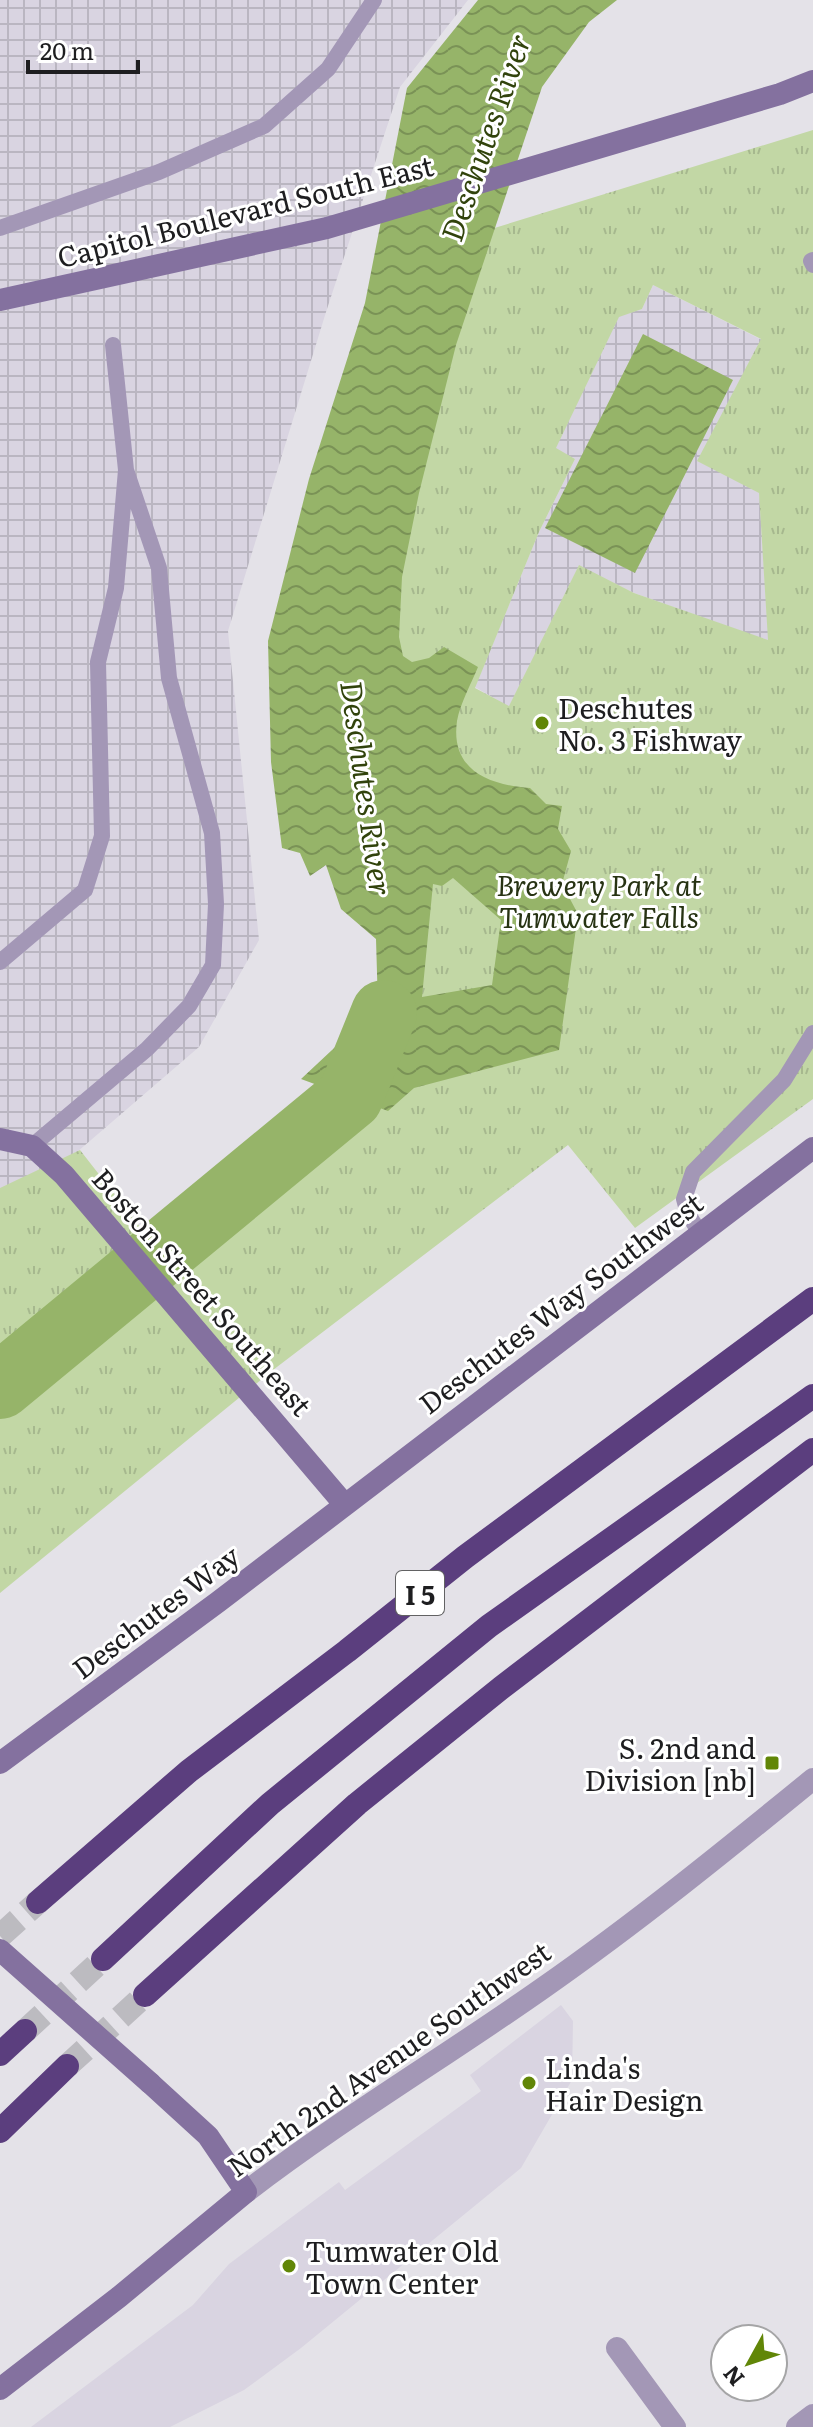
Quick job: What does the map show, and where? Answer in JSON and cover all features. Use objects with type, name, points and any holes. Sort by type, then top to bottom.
[{"type":"highway","name":"I 5","points":[[38,1902],[189,1771],[465,1557],[813,1299]]},
{"type":"highway","name":"I 5","points":[[103,1959],[270,1804],[489,1626],[813,1396]]},
{"type":"highway","points":[[145,1995],[357,1804],[501,1688],[813,1450]]},
{"type":"highway","points":[[0,2054],[25,2031]]},
{"type":"highway","points":[[0,2131],[67,2066]]},
{"type":"main road","name":"Capitol Boulevard South East","points":[[0,300],[327,228],[780,94],[813,81]]},
{"type":"main road","name":"Boston Street Southeast","points":[[0,1139],[32,1146],[64,1175],[345,1505]]},
{"type":"main road","name":"Deschutes Way Southwest","points":[[345,1505],[813,1148]]},
{"type":"main road","name":"Deschutes Way","points":[[0,1763],[345,1505]]},
{"type":"main road","points":[[0,1950],[208,2136],[246,2192]]},
{"type":"main road","name":"North 2nd Avenue Southwest","points":[[0,2389],[119,2297],[246,2192]]},
{"type":"street","name":"North 2nd Avenue Southwest","points":[[246,2192],[291,2157],[545,1987],[727,1849],[813,1779]]},
{"type":"street","points":[[617,2348],[675,2427]]},
{"type":"street","points":[[797,2427],[813,2415]]},
{"type":"lane","points":[[0,228],[159,172],[264,126],[328,69],[374,0]]},
{"type":"lane","points":[[0,962],[85,890],[102,836],[98,662],[116,588],[126,470],[113,345]]},
{"type":"lane","points":[[32,1146],[158,1038],[189,1006],[213,965],[216,904],[212,833],[169,678],[159,568],[126,470]]},
{"type":"lane","points":[[700,1233],[688,1214],[684,1199],[693,1172],[784,1080],[813,1033]]},
{"type":"shaded area","points":[[0,0],[468,0],[400,87],[326,312],[228,631],[259,940],[199,1047],[19,1202],[0,1213]]},
{"type":"shaded area","points":[[653,285],[762,340],[698,461],[759,492],[769,641],[634,593],[579,566],[509,707],[475,687],[539,532],[575,459],[555,449],[619,316],[642,309]]},
{"type":"shaded area","points":[[561,2005],[573,2021],[572,2080],[521,2168],[301,2348],[244,2390],[170,2427],[31,2427],[193,2305],[229,2264],[339,2182],[345,2190],[481,2091],[470,2075]]},
{"type":"green space","name":"Brewery Park at Tumwater Falls","points":[[813,130],[813,1099],[635,1228],[568,1145],[273,1370],[0,1593],[0,1188],[80,1150],[158,1250],[238,1191],[350,1097],[388,1005],[349,682],[449,242]],"holes":[[[653,285],[761,339],[697,461],[759,493],[768,640],[634,593],[579,565],[509,706],[475,688],[539,532],[575,459],[556,448],[619,317],[642,309]]]},
{"type":"water","points":[[478,0],[617,0],[589,22],[542,87],[456,345],[419,493],[402,577],[399,637],[403,656],[412,662],[429,658],[444,647],[478,667],[457,721],[456,738],[466,763],[487,779],[530,788],[546,804],[562,806],[558,829],[571,851],[562,884],[578,914],[559,1050],[414,1088],[388,1111],[301,1079],[378,1007],[376,939],[341,909],[326,865],[310,876],[300,853],[282,848],[271,762],[268,641],[309,479],[365,303],[407,88]],"holes":[[[453,878],[501,920],[492,985],[422,997],[433,884],[442,886]]]},
{"type":"water","points":[[643,334],[733,380],[635,573],[545,528]]},
{"type":"waterway","name":"Deschutes River","points":[[0,1386],[350,1097],[384,1013]]},
{"type":"tunnel","points":[[0,1936],[38,1902]]},
{"type":"tunnel","points":[[25,2031],[103,1959]]},
{"type":"tunnel","points":[[67,2066],[145,1995]]},
{"type":"place","name":"Deschutes No. 3 Fishway","points":[[542,723]]},
{"type":"place","name":"S. 2nd and Division [nb]","points":[[772,1763]]},
{"type":"place","name":"Linda's Hair Design","points":[[529,2083]]},
{"type":"place","name":"Tumwater Old Town Center","points":[[289,2266]]}]
